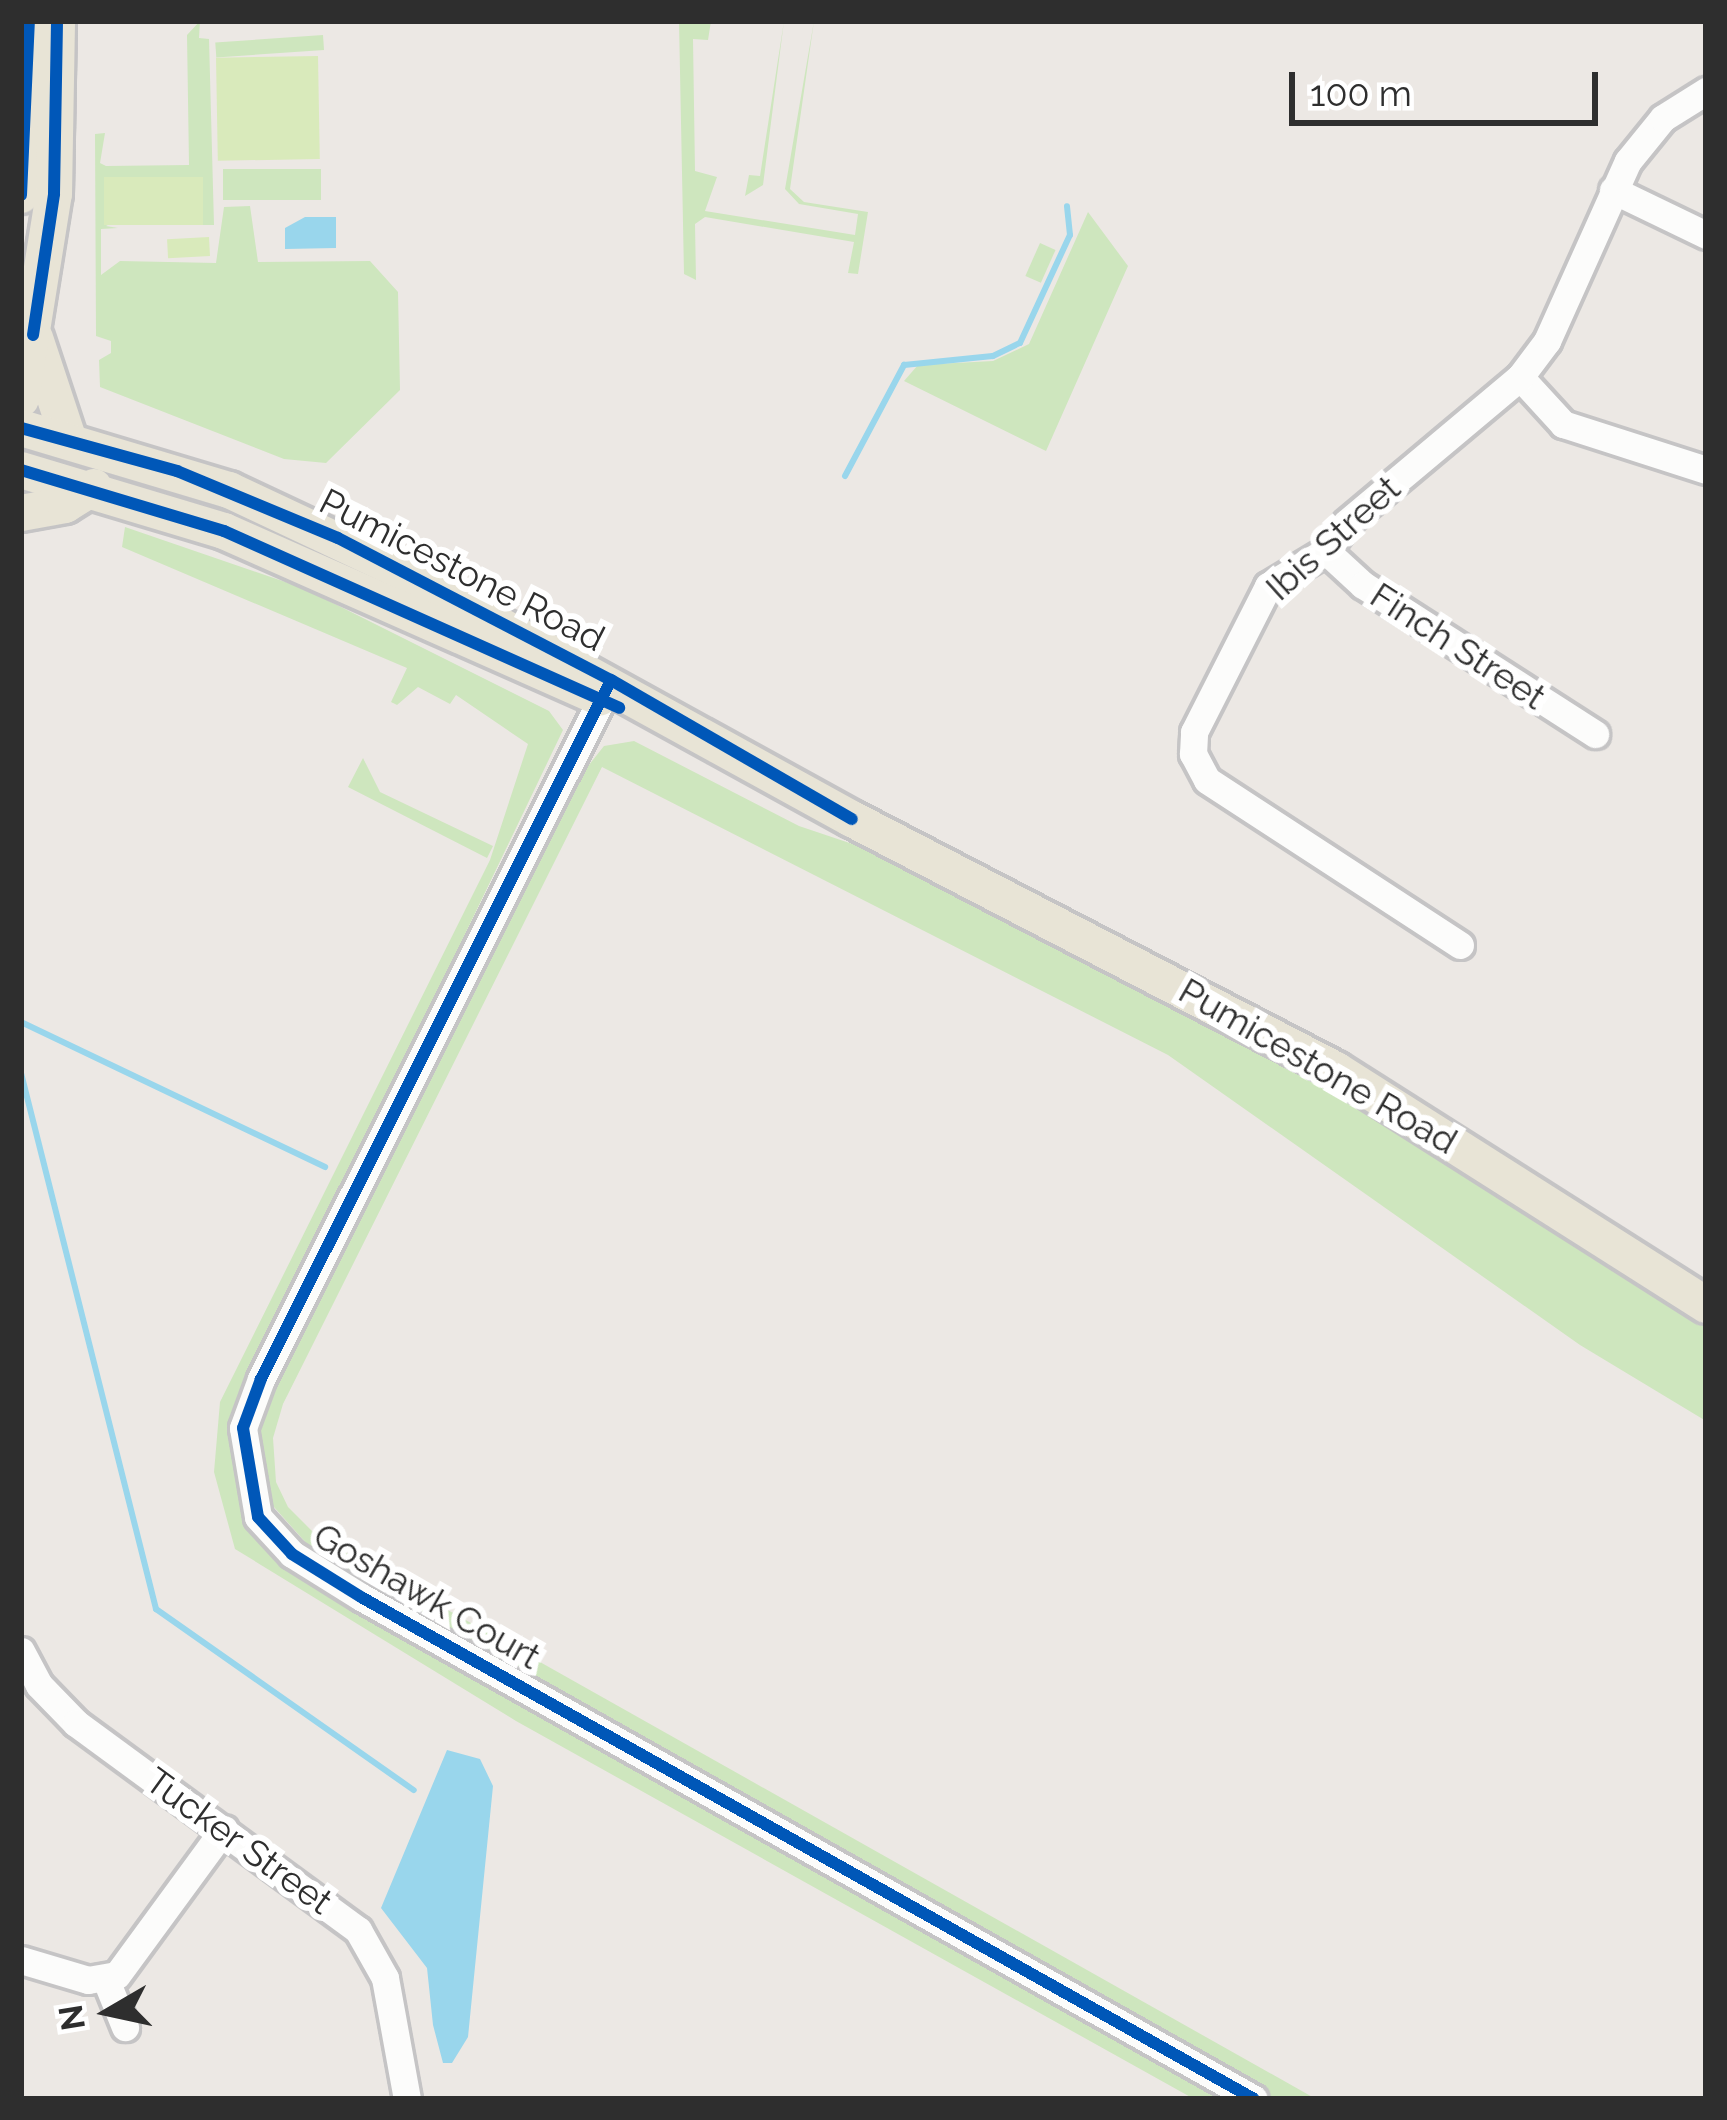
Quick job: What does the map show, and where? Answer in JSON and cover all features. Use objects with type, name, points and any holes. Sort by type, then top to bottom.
[{"type":"main road","points":[[21,195],[29,21]]},
{"type":"main road","points":[[21,399],[54,194],[57,21]]},
{"type":"main road","points":[[33,335],[46,353],[68,438]]},
{"type":"main road","name":"Pumicestone Road","points":[[21,428],[68,438],[290,516],[807,805],[851,819],[1326,1064],[1706,1305]]},
{"type":"main road","name":"Pumicestone Road","points":[[21,470],[94,487],[224,531],[606,689]]},
{"type":"main road","points":[[21,513],[65,506],[94,487]]},
{"type":"street","name":"Ibis Street","points":[[1460,945],[1207,780],[1193,754],[1194,732],[1268,586],[1326,551],[1346,523],[1520,377],[1547,341],[1613,190],[1643,139],[1706,91]]},
{"type":"street","points":[[1613,190],[1706,236]]},
{"type":"street","points":[[1520,377],[1563,424],[1706,470]]},
{"type":"street","name":"Finch Street","points":[[1326,551],[1363,585],[1595,734]]},
{"type":"street","name":"Goshawk Court","points":[[606,689],[261,1379],[243,1428],[258,1517],[292,1555],[361,1597],[1254,2099]]},
{"type":"street","name":"Tucker Street","points":[[21,1651],[30,1690],[358,1930],[385,1978],[407,2099]]},
{"type":"street","points":[[21,1960],[106,1980],[128,1965],[224,1829]]},
{"type":"street","points":[[106,1980],[125,2027]]},
{"type":"green space","points":[[200,21],[199,38],[209,39],[214,225],[203,225],[202,177],[106,226],[118,228],[101,229],[101,275],[120,261],[216,263],[224,207],[250,206],[258,262],[370,261],[398,292],[400,390],[326,463],[284,459],[100,387],[99,360],[111,353],[111,341],[96,336],[95,134],[105,133],[100,163],[106,166],[189,165],[187,35]]},
{"type":"green space","points":[[679,21],[711,21],[708,40],[693,39],[695,171],[717,177],[705,211],[855,235],[858,214],[799,204],[785,189],[814,21],[790,189],[804,202],[868,212],[858,274],[848,273],[854,242],[705,217],[695,224],[696,280],[684,274]]},
{"type":"green space","points":[[784,21],[763,185],[745,196],[749,175],[760,176]]},
{"type":"green space","points":[[323,35],[324,50],[216,57],[215,43]]},
{"type":"green space","points":[[318,56],[320,159],[218,161],[216,58]]},
{"type":"green space","points":[[223,169],[321,169],[321,200],[223,200]]},
{"type":"green space","points":[[104,177],[203,177],[203,225],[104,225]]},
{"type":"green space","points":[[1088,212],[1128,266],[1046,451],[904,381],[918,365],[993,361],[1029,344]]},
{"type":"green space","points":[[209,237],[210,256],[168,258],[167,239]]},
{"type":"green space","points":[[1040,243],[1056,250],[1041,283],[1025,276]]},
{"type":"green space","points":[[125,527],[303,588],[549,711],[563,730],[242,1399],[234,1458],[252,1522],[1237,2099],[1194,2099],[516,1721],[235,1549],[214,1472],[220,1402],[490,860],[528,744],[456,695],[450,704],[418,687],[397,705],[391,702],[407,668],[122,547]]},
{"type":"green space","points":[[634,741],[799,826],[912,864],[1299,1063],[1706,1322],[1706,1421],[1580,1345],[1168,1055],[602,767],[283,1404],[273,1438],[276,1482],[288,1507],[318,1537],[1316,2099],[1275,2099],[324,1563],[265,1497],[255,1451],[266,1395],[569,790],[604,746]]},
{"type":"green space","points":[[363,758],[380,792],[493,846],[487,858],[348,787]]},
{"type":"water","points":[[305,217],[336,217],[336,248],[285,249],[285,228]]},
{"type":"water","points":[[447,1750],[480,1759],[493,1786],[468,2037],[452,2063],[443,2063],[433,2025],[427,1968],[381,1908]]},
{"type":"waterway","points":[[845,476],[904,365],[993,356],[1020,343],[1070,235],[1067,206]]},
{"type":"waterway","points":[[21,1022],[325,1167]]},
{"type":"waterway","points":[[21,1073],[156,1609],[414,1790]]},
{"type":"cycle path","points":[[21,195],[29,21]]},
{"type":"cycle path","points":[[33,335],[54,194],[57,21]]},
{"type":"cycle path","points":[[21,428],[177,471],[338,538],[611,680],[852,819]]},
{"type":"cycle path","points":[[21,470],[224,531],[619,708]]},
{"type":"cycle path","points":[[611,680],[261,1379],[243,1428],[258,1517],[292,1554],[361,1597],[1254,2099]]}]
